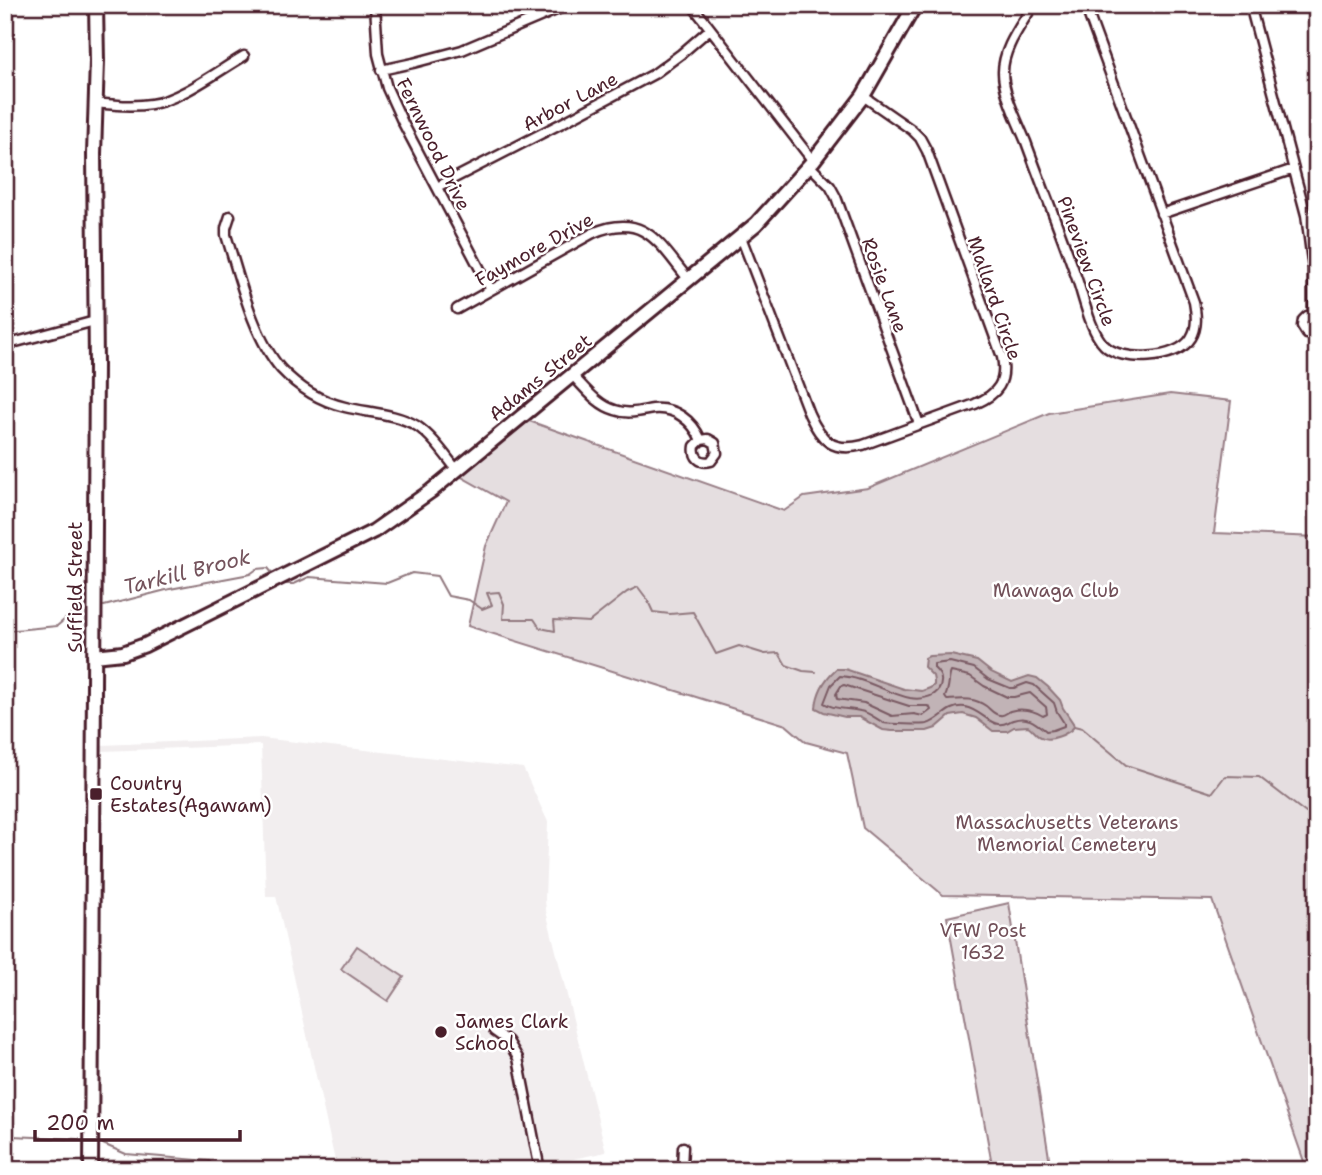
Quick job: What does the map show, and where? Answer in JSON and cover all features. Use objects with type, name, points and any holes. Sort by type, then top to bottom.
[{"type":"main road","name":"Suffield Street","points":[[91,1170],[96,5]]},
{"type":"main road","name":"Adams Street","points":[[94,656],[123,653],[145,645],[355,541],[399,514],[457,470],[741,237],[778,202],[863,96],[915,5]]},
{"type":"street","name":"Fernwood Drive","points":[[375,5],[377,46],[387,88],[491,290]]},
{"type":"street","points":[[381,70],[462,50],[568,5]]},
{"type":"street","name":"Rosie Lane","points":[[692,5],[836,197],[919,424]]},
{"type":"street","name":"Pineview Circle","points":[[1033,5],[1005,55],[1005,85],[1094,329],[1104,346],[1119,354],[1143,356],[1168,353],[1187,343],[1194,332],[1194,302],[1085,5]]},
{"type":"street","points":[[1250,5],[1294,169],[1311,247],[1315,315],[1304,319],[1302,328],[1309,335],[1317,335]]},
{"type":"street","name":"Arbor Lane","points":[[437,187],[654,74],[710,29]]},
{"type":"street","points":[[96,103],[131,106],[166,100],[244,56]]},
{"type":"street","name":"Mallard Circle","points":[[741,237],[809,414],[823,438],[829,443],[837,447],[863,445],[990,396],[1002,380],[1004,372],[998,343],[925,147],[912,130],[863,96]]},
{"type":"street","points":[[1161,214],[1294,169]]},
{"type":"street","points":[[230,216],[225,232],[233,259],[257,329],[280,367],[302,387],[331,402],[413,424],[430,437],[457,470]]},
{"type":"street","name":"Faymore Drive","points":[[457,309],[609,226],[637,227],[651,236],[689,280]]},
{"type":"street","points":[[5,345],[94,321]]},
{"type":"street","points":[[572,375],[596,400],[614,410],[631,412],[660,409],[676,412],[689,422],[701,440]]},
{"type":"street","points":[[494,1031],[508,1041],[518,1059],[540,1170]]},
{"type":"street","points":[[681,1170],[683,1147]]},
{"type":"shaded area","name":"James Clark School","points":[[261,738],[523,768],[548,822],[546,911],[606,1152],[521,1170],[337,1170],[276,896],[266,896],[261,745],[102,751],[102,745]]},
{"type":"green space","name":"Mawaga Club","points":[[1170,394],[1231,401],[1214,533],[1317,537],[1317,1170],[1307,1170],[1212,900],[943,895],[863,828],[847,753],[806,742],[786,725],[468,626],[486,546],[506,502],[460,476],[529,421],[784,511],[804,497],[868,488],[1049,413]]},
{"type":"green space","name":"VFW Post 1632","points":[[1009,903],[1051,1170],[993,1170],[947,917]]},
{"type":"green space","points":[[357,946],[404,977],[388,1001],[341,969]]},
{"type":"water","points":[[951,655],[977,661],[991,672],[1012,682],[1029,676],[1037,678],[1060,700],[1074,727],[1049,739],[1039,736],[1028,726],[993,731],[976,718],[963,714],[950,716],[936,728],[927,731],[892,731],[883,730],[859,717],[845,717],[816,708],[822,687],[836,669],[845,669],[904,689],[922,691],[934,685],[933,676],[924,667],[925,658]]},
{"type":"waterway","name":"Tarkill Brook","points":[[104,606],[170,589],[250,574],[257,569],[268,568],[273,574]]},
{"type":"waterway","name":"Tarkill Brook","points":[[285,584],[294,584],[309,577],[387,583],[412,573],[437,576],[448,596],[469,600],[482,609],[492,605],[487,593],[499,592],[504,604],[503,619],[534,619],[540,628],[555,631],[554,620],[589,622],[627,592],[638,587],[653,612],[693,612],[716,654],[739,646],[765,654],[779,653],[786,665],[816,672]]},
{"type":"waterway","name":"Tarkill Brook","points":[[5,631],[57,626],[78,608]]},
{"type":"waterway","name":"Tarkill Brook","points":[[1074,726],[1082,728],[1126,765],[1212,793],[1225,776],[1259,777],[1306,813],[1317,806]]},
{"type":"waterway","points":[[5,1129],[12,1136],[79,1139]]},
{"type":"waterway","points":[[103,1144],[126,1154],[209,1161],[215,1167],[245,1162],[255,1170]]},
{"type":"place","name":"Country Estates(Agawam)","points":[[96,794]]},
{"type":"place","name":"James Clark School","points":[[441,1032]]},
{"type":"park label","name":"Massachusetts Veterans Memorial Cemetery","points":[[1067,833]]}]
